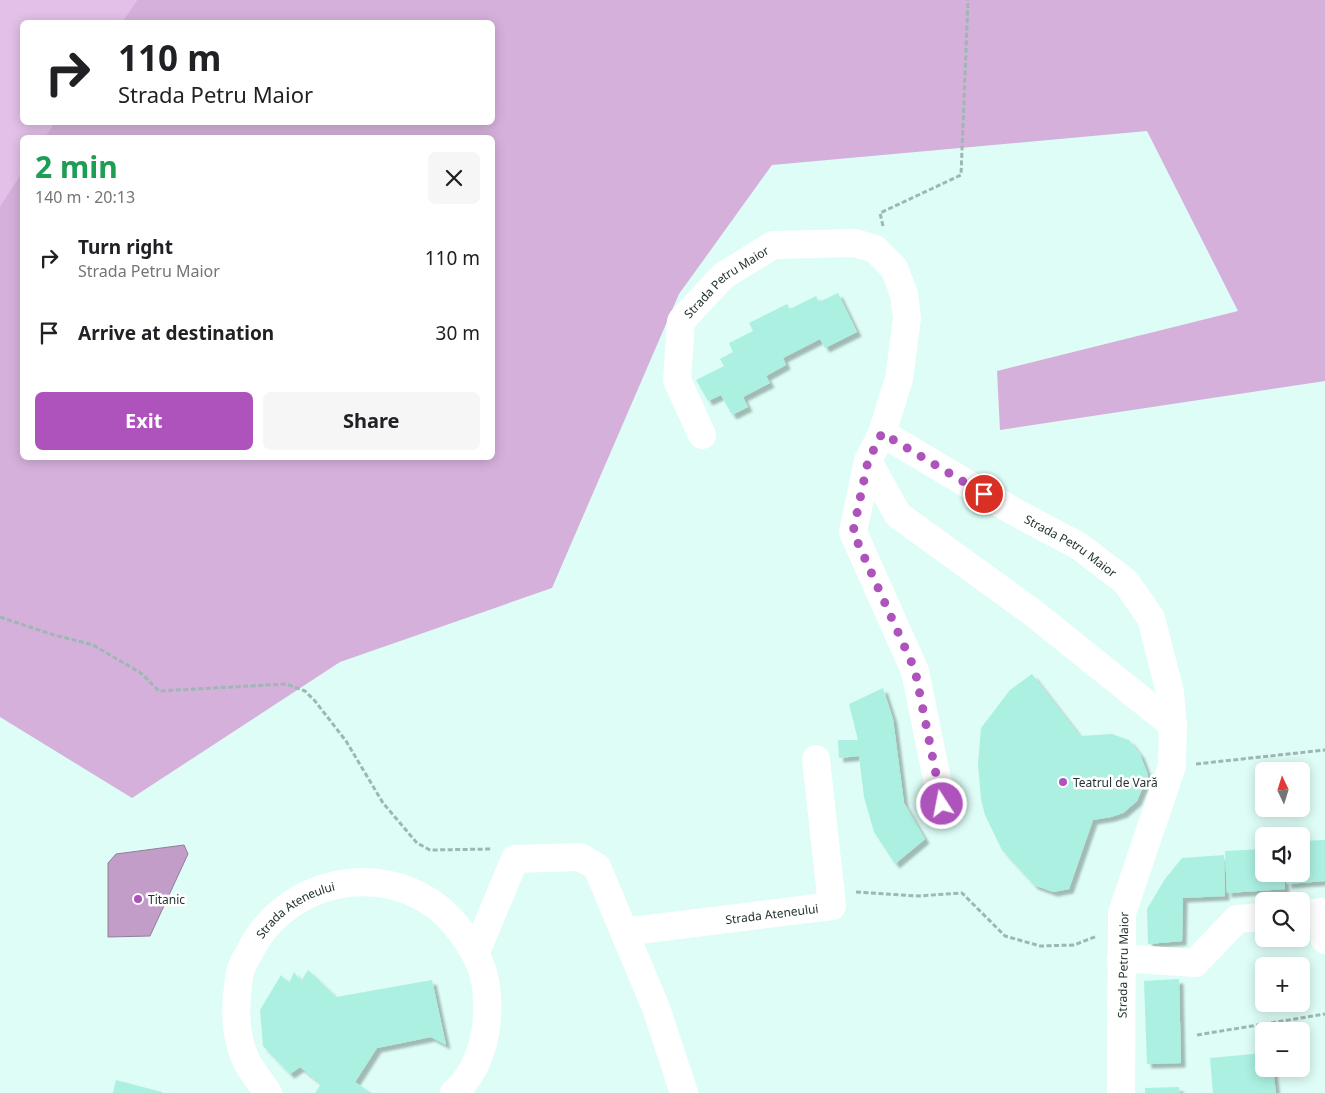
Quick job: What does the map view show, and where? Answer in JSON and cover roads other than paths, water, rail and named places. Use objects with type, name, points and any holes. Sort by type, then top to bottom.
[{"type":"street","name":"Strada Petru Maior","points":[[702,435],[678,380],[681,321],[723,276],[772,245],[855,243],[875,249],[894,268],[904,294],[907,318],[899,379],[882,433],[868,461],[853,532],[915,670],[942,804]]},
{"type":"street","name":"Strada Petru Maior","points":[[882,433],[1013,511],[1079,546],[1126,582],[1150,618],[1170,692],[1173,725],[1172,766],[1122,913],[1121,1093]]},
{"type":"street","points":[[868,461],[898,515],[1032,612],[1173,725]]},
{"type":"street","name":"Strada Ateneului","points":[[624,932],[832,906],[816,759]]},
{"type":"street","points":[[476,952],[515,859],[580,857],[597,867],[656,1008],[684,1093]]},
{"type":"street","name":"Strada Ateneului","points":[[268,1093],[245,1058],[235,1016],[240,973],[258,934],[290,903],[329,885],[373,882],[415,892],[451,917],[476,952],[487,986],[488,1021],[480,1055],[462,1086],[454,1093]]},
{"type":"street","points":[[1310,913],[1324,912],[1325,940]]},
{"type":"street","points":[[1121,958],[1195,963],[1237,919],[1255,918]]},
{"type":"place","name":"Teatrul de Vară","points":[[1063,782]]},
{"type":"place","name":"Titanic","points":[[138,899]]}]
